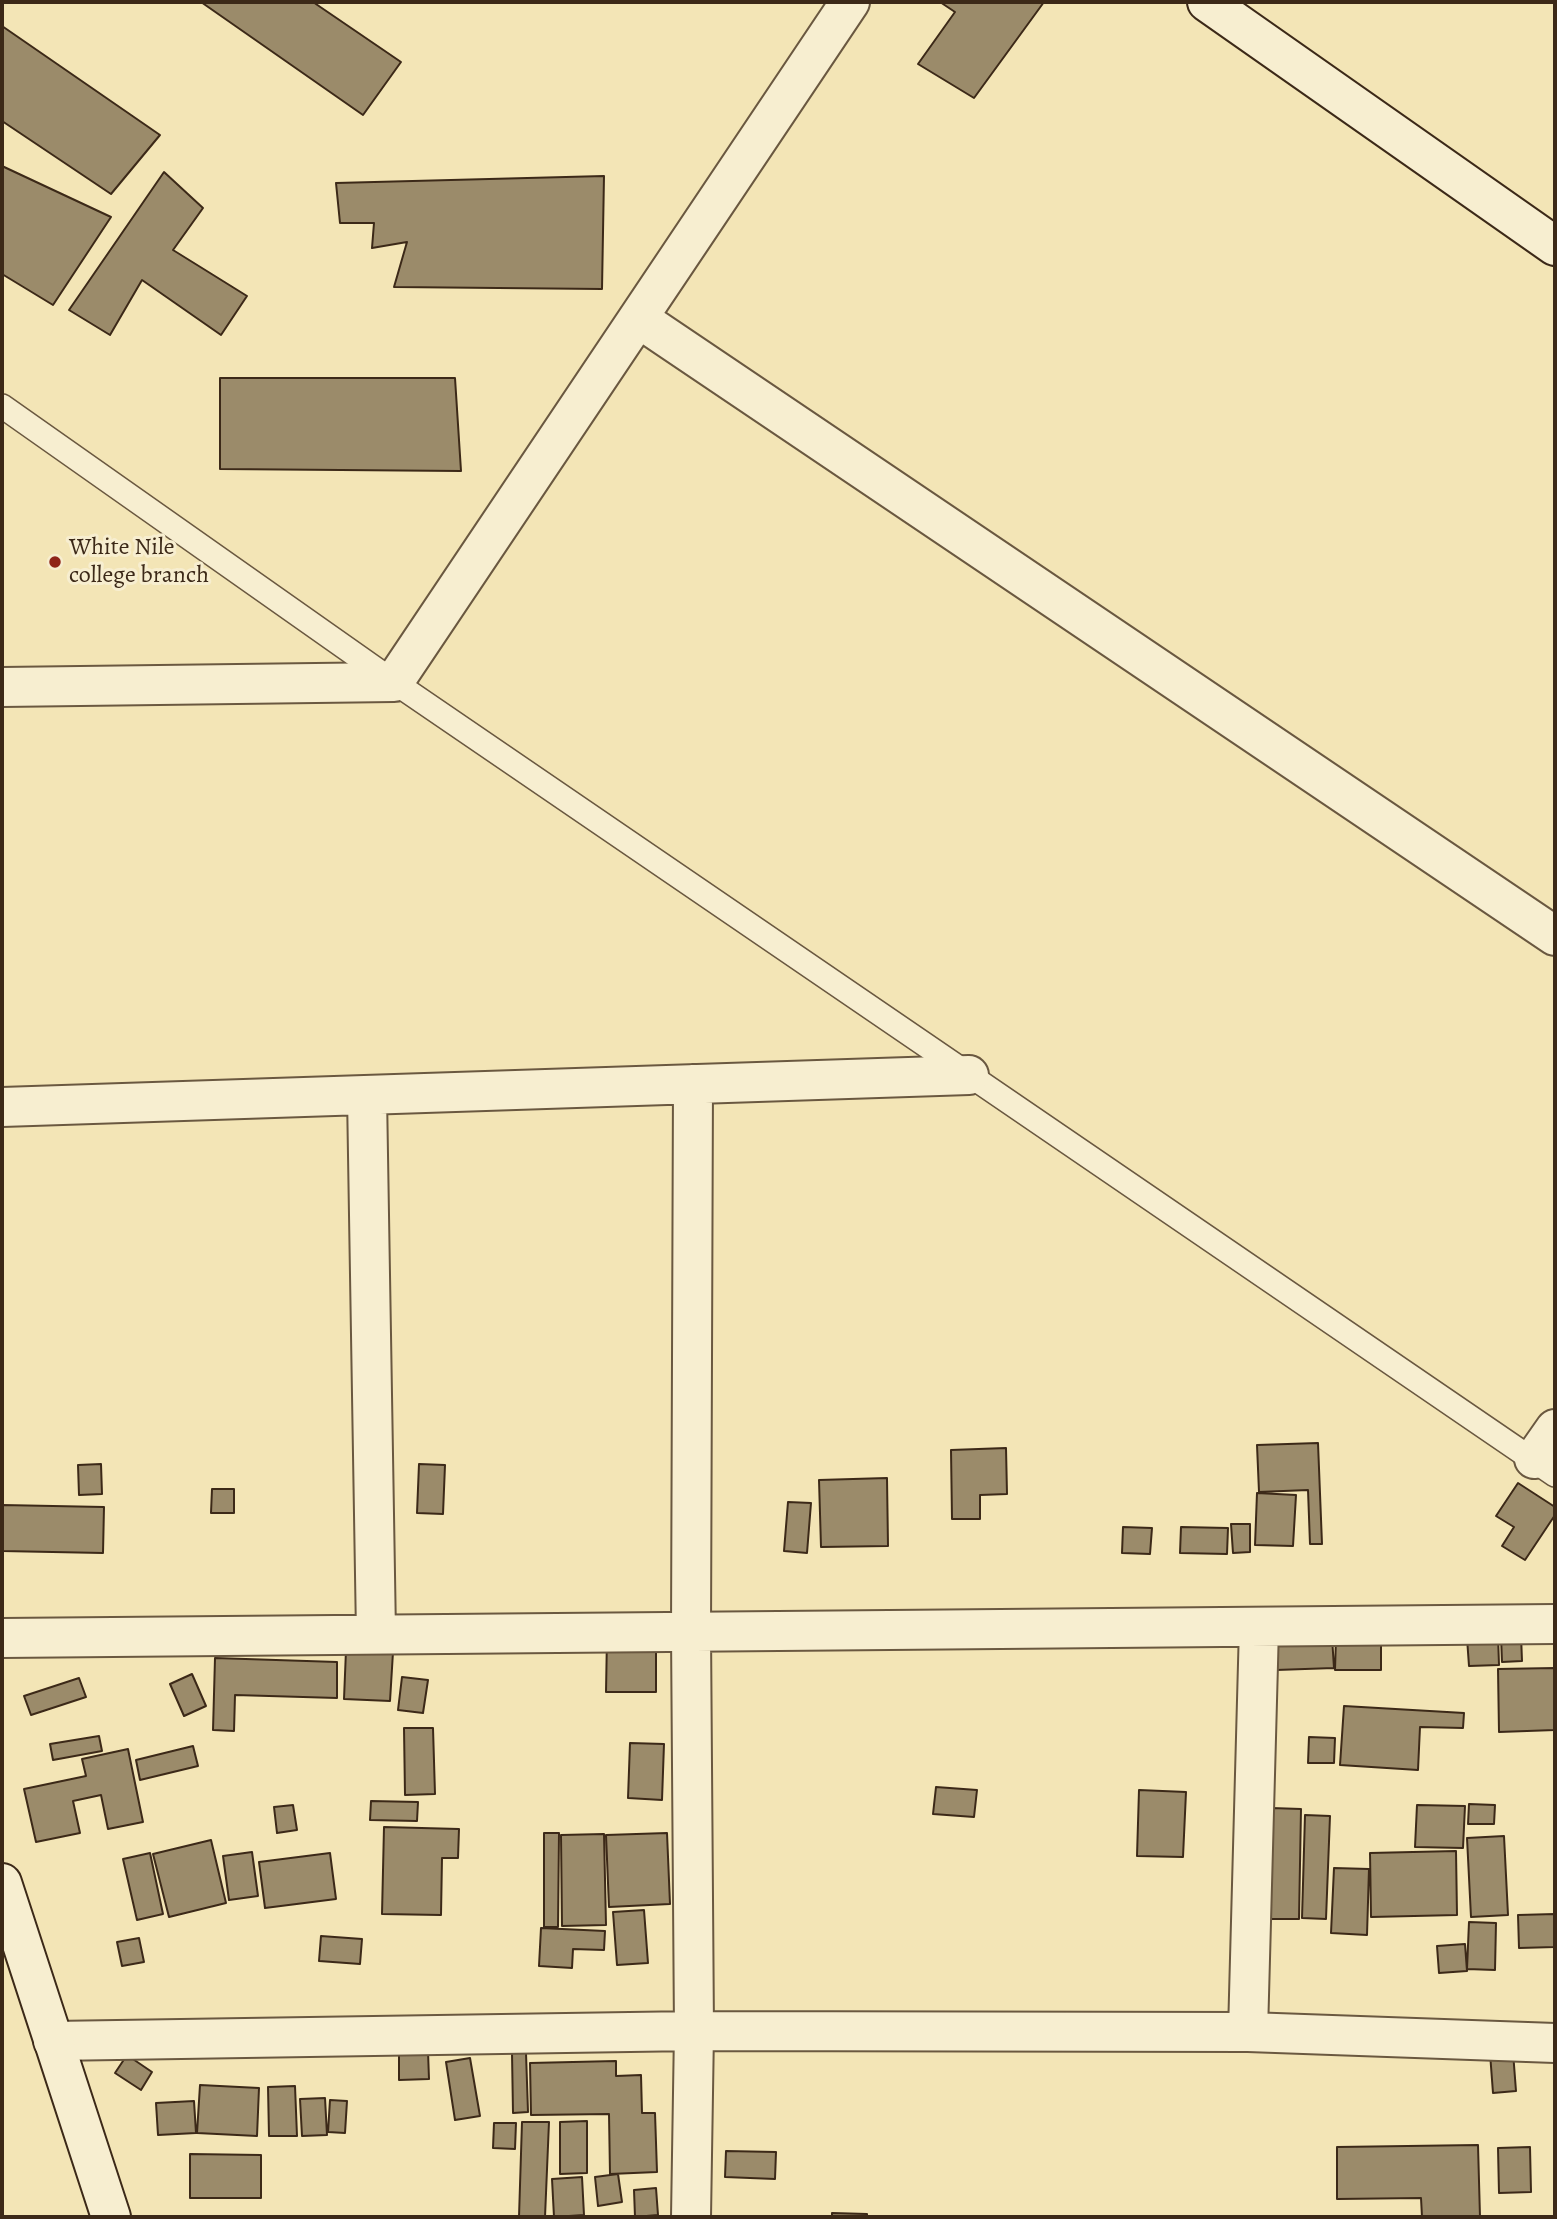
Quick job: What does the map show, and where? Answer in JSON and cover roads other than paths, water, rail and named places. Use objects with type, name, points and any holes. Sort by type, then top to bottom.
[{"type":"street","points":[[2,687],[394,682],[850,2]]},
{"type":"street","points":[[1207,2],[1555,246]]},
{"type":"street","points":[[638,318],[1555,936]]},
{"type":"street","points":[[2,1107],[969,1075]]},
{"type":"street","points":[[691,2217],[694,2031],[691,1632],[693,1084]]},
{"type":"street","points":[[367,1095],[376,1634]]},
{"type":"street","points":[[2,1638],[1555,1624]]},
{"type":"street","points":[[1248,2032],[1259,1627]]},
{"type":"street","points":[[2,1883],[111,2217]]},
{"type":"street","points":[[53,2041],[694,2031],[1248,2032],[1555,2043]]},
{"type":"lane","points":[[2,406],[394,682],[969,1075],[1548,1455]]},
{"type":"place","name":"White Nile college branch","points":[[55,562]]}]
